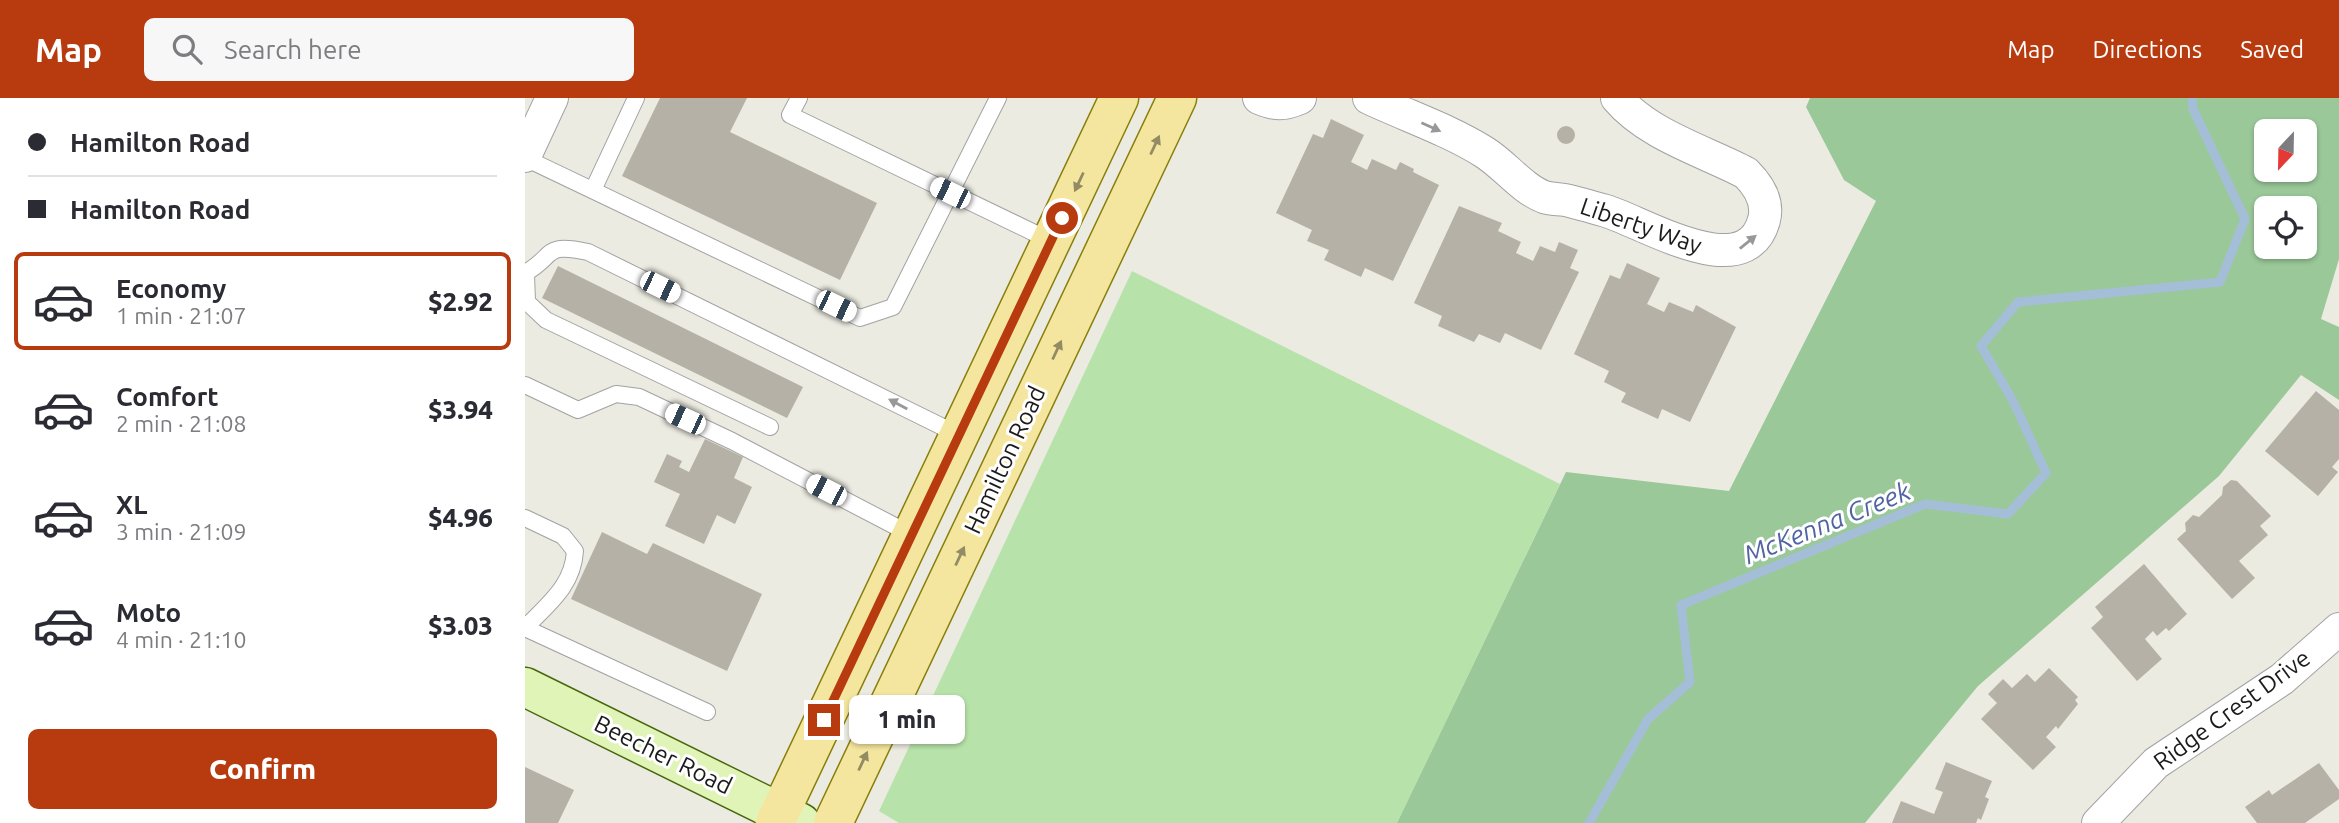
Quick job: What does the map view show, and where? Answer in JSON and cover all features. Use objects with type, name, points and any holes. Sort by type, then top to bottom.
[{"type":"main road","points":[[785,820],[912,535],[1119,98]]},
{"type":"main road","name":"Hamilton Road","points":[[833,823],[1177,98]]},
{"type":"street","points":[[1259,98],[1271,104],[1285,105],[1300,98]]},
{"type":"street","name":"Liberty Way","points":[[1369,98],[1485,153],[1532,191],[1546,198],[1608,211],[1700,247],[1738,250],[1750,243],[1760,231],[1766,217],[1765,201],[1758,185],[1746,173],[1648,125],[1627,110],[1617,98]]},
{"type":"street","points":[[525,157],[550,99]]},
{"type":"street","name":"Ridge Crest Drive","points":[[2098,823],[2156,762],[2282,679],[2339,629]]},
{"type":"street","name":"Beecher Road","points":[[525,687],[785,820]]},
{"type":"lane","points":[[593,190],[636,98]]},
{"type":"lane","points":[[799,98],[790,115],[1051,242]]},
{"type":"lane","points":[[525,157],[860,318],[894,307],[998,98]]},
{"type":"lane","points":[[770,427],[545,320],[527,302],[526,274],[547,253],[565,247],[589,252],[959,435]]},
{"type":"lane","points":[[525,385],[578,410],[616,394],[639,397],[731,441],[912,535]]},
{"type":"lane","points":[[525,518],[563,536],[575,551],[574,568],[567,584],[525,628],[707,712]]},
{"type":"green space","points":[[1810,98],[2339,98],[2339,259],[2321,319],[2339,327],[2339,400],[2301,375],[2219,476],[1978,686],[1865,823],[1397,823],[1566,472],[1729,491],[1876,201],[1844,180],[1806,107]]},
{"type":"green space","points":[[1132,271],[1560,484],[1397,823],[899,823],[879,811]]},
{"type":"building","points":[[660,98],[747,98],[730,132],[877,203],[840,280],[622,176]]},
{"type":"building","points":[[1331,119],[1364,135],[1351,162],[1367,170],[1372,159],[1396,170],[1400,162],[1439,185],[1393,281],[1365,268],[1361,277],[1324,260],[1329,250],[1307,241],[1312,230],[1276,213],[1313,134],[1323,138]]},
{"type":"building","points":[[1566,126],[1574,131],[1575,135],[1570,143],[1566,144],[1558,139],[1557,135],[1562,127]]},
{"type":"building","points":[[1459,206],[1502,223],[1498,231],[1521,242],[1516,253],[1533,261],[1540,246],[1555,252],[1559,242],[1578,250],[1570,268],[1579,272],[1541,350],[1505,333],[1500,343],[1479,334],[1474,342],[1438,326],[1442,316],[1414,303]]},
{"type":"building","points":[[1627,263],[1660,278],[1647,304],[1664,312],[1669,302],[1693,312],[1696,305],[1736,327],[1690,422],[1662,409],[1658,419],[1621,402],[1626,393],[1604,382],[1609,371],[1574,354],[1610,275],[1620,279]]},
{"type":"building","points":[[558,266],[803,387],[787,418],[542,298]]},
{"type":"building","points":[[2316,391],[2339,410],[2339,459],[2332,467],[2338,472],[2318,496],[2265,451]]},
{"type":"building","points":[[705,439],[743,457],[734,478],[752,487],[735,524],[717,515],[704,544],[665,526],[680,494],[654,482],[667,454],[682,461],[679,467],[689,472]]},
{"type":"building","points":[[2231,480],[2237,481],[2271,516],[2260,526],[2268,535],[2239,561],[2255,578],[2232,599],[2177,539],[2186,531],[2185,523],[2193,515],[2199,517],[2222,495],[2223,487]]},
{"type":"building","points":[[602,532],[647,554],[653,543],[762,594],[727,671],[571,599]]},
{"type":"building","points":[[2144,564],[2187,614],[2169,631],[2166,628],[2157,636],[2153,631],[2145,639],[2162,659],[2137,681],[2091,628],[2103,617],[2095,607]]},
{"type":"building","points":[[2049,668],[2078,697],[2075,700],[2078,704],[2058,729],[2056,726],[2046,737],[2056,747],[2033,770],[1981,719],[1997,703],[1988,694],[2003,679],[2012,688],[2027,674],[2035,682]]},
{"type":"building","points":[[1946,762],[1992,781],[1985,797],[1989,799],[1981,820],[1978,818],[1976,823],[1892,823],[1901,801],[1934,814],[1943,792],[1935,789]]},
{"type":"building","points":[[2319,763],[2339,790],[2339,799],[2305,823],[2257,823],[2245,807],[2269,790],[2272,795]]},
{"type":"building","points":[[525,767],[574,790],[558,823],[525,823]]},
{"type":"waterway","name":"McKenna Creek","points":[[1589,823],[1648,719],[1690,682],[1681,605],[1925,504],[2008,514],[2046,473],[2013,401],[1981,346],[2018,302],[2220,282],[2245,219],[2193,109],[2192,98]]},
{"type":"route","points":[[824,720],[1062,218]]}]
